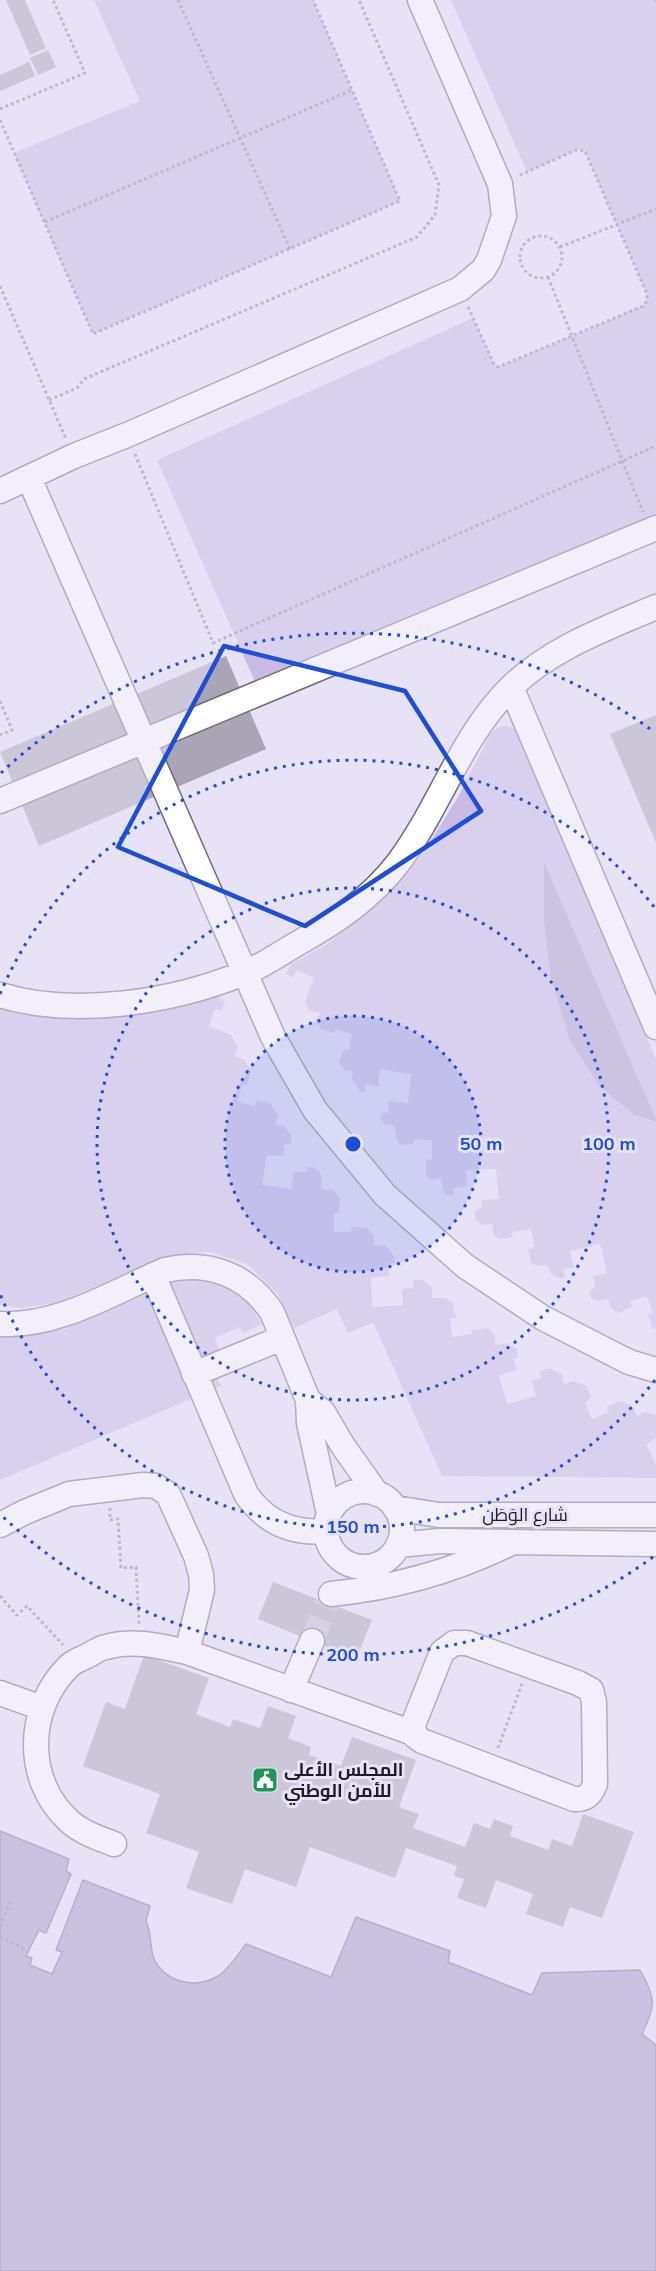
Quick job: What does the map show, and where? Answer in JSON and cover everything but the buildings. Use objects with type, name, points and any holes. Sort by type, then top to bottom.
[{"type":"street","points":[[0,491],[74,456],[460,289],[483,270],[489,260],[504,216],[500,184],[420,0]]},
{"type":"street","points":[[29,478],[273,1037],[315,1110],[385,1195],[465,1266],[543,1318],[629,1362],[656,1370]]},
{"type":"street","points":[[0,801],[653,529]]},
{"type":"street","points":[[0,995],[21,1001],[86,1008],[137,1002],[200,988],[246,973],[333,923],[378,885],[415,838],[472,734],[511,687],[541,662],[574,642],[656,607]]},
{"type":"street","points":[[511,687],[656,1027]]},
{"type":"street","points":[[0,1324],[27,1323],[67,1313],[165,1270],[192,1266],[213,1268],[244,1282],[264,1301],[308,1400],[323,1412],[327,1539],[334,1552],[346,1562],[361,1567],[376,1565],[389,1557],[398,1545],[401,1522],[386,1501],[324,1436]]},
{"type":"street","points":[[153,1275],[240,1482],[263,1515],[286,1528],[313,1532],[328,1522],[333,1507],[345,1496],[361,1492],[386,1501]]},
{"type":"street","points":[[194,1374],[282,1338]]},
{"type":"street","points":[[0,1526],[25,1512],[69,1494],[143,1485],[156,1486],[168,1494],[196,1556],[201,1574],[202,1590],[187,1652]]},
{"type":"street","name":"شارع الوَطَن","points":[[386,1501],[439,1515],[656,1515]]},
{"type":"street","points":[[346,1562],[329,1598],[456,1568],[514,1541]]},
{"type":"street","name":"شارع الوَطَن","points":[[398,1545],[426,1542],[514,1541],[656,1544]]},
{"type":"street","points":[[291,1690],[312,1641]]},
{"type":"street","points":[[114,1844],[87,1833],[69,1821],[48,1794],[37,1766],[35,1736],[42,1708],[51,1690],[70,1664],[105,1647],[149,1643],[187,1652],[413,1733],[418,1739],[574,1799],[582,1800],[589,1796],[595,1784],[594,1702],[591,1690],[578,1683],[467,1643],[454,1643],[442,1652],[413,1725],[413,1733]]},
{"type":"street","points":[[0,1693],[42,1708]]},
{"type":"path","points":[[0,109],[85,73],[53,0]]},
{"type":"path","points":[[178,0],[290,249]]},
{"type":"path","points":[[0,120],[93,334],[400,201],[313,0]]},
{"type":"path","points":[[49,400],[77,388],[84,378],[417,237],[435,215],[439,185],[359,0]]},
{"type":"path","points":[[44,223],[352,90]]},
{"type":"path","points":[[460,289],[494,364],[498,367],[643,306],[647,301],[647,294],[587,154],[582,150],[576,150],[500,184]]},
{"type":"path","points":[[560,247],[656,209]]},
{"type":"path","points":[[540,236],[552,239],[560,247],[561,265],[554,274],[537,278],[526,272],[521,261],[522,250],[529,240],[540,236]]},
{"type":"path","points":[[548,277],[653,529]]},
{"type":"path","points":[[0,286],[74,456]]},
{"type":"path","points":[[127,435],[213,643],[656,446]]},
{"type":"path","points":[[0,701],[12,730],[0,735]]},
{"type":"path","points":[[109,1489],[110,1520],[118,1519],[121,1568],[136,1567],[141,1644]]},
{"type":"path","points":[[0,1596],[17,1615],[27,1606],[77,1661]]},
{"type":"path","points":[[490,1767],[529,1665]]},
{"type":"path","points":[[0,1926],[11,1901]]},
{"type":"path","points":[[0,1911],[5,1914]]},
{"type":"path","points":[[0,1937],[28,1951]]},
{"type":"highlighted area","points":[[224,646],[405,691],[481,811],[305,926],[118,847]]},
{"type":"shaded area","points":[[94,0],[313,0],[400,201],[93,334],[14,153],[140,101]]},
{"type":"shaded area","points":[[451,0],[656,0],[656,528],[260,693],[157,460],[473,318],[494,364],[498,367],[643,306],[647,301],[647,294],[585,151],[579,149],[527,172]]},
{"type":"shaded area","points":[[505,726],[513,728],[519,734],[656,1059],[656,1119],[545,864],[544,920],[550,975],[569,1038],[635,1115],[656,1122],[656,1329],[652,1328],[648,1314],[653,1313],[647,1296],[630,1301],[632,1307],[618,1313],[611,1308],[608,1299],[598,1301],[591,1298],[589,1292],[595,1287],[593,1276],[607,1273],[600,1244],[570,1251],[574,1268],[563,1269],[565,1278],[558,1278],[551,1274],[547,1265],[538,1266],[531,1263],[528,1249],[535,1247],[531,1229],[512,1232],[513,1237],[500,1239],[494,1235],[492,1224],[482,1225],[476,1220],[475,1211],[482,1208],[481,1200],[499,1199],[496,1169],[466,1170],[467,1186],[453,1188],[454,1195],[447,1195],[443,1191],[441,1178],[431,1180],[426,1176],[426,1160],[432,1159],[432,1140],[414,1139],[413,1144],[400,1145],[396,1137],[395,1126],[386,1125],[380,1119],[381,1113],[388,1113],[389,1101],[408,1103],[411,1074],[380,1069],[378,1087],[365,1084],[365,1092],[360,1091],[352,1080],[353,1071],[345,1071],[339,1061],[344,1050],[349,1050],[352,1034],[335,1029],[334,1033],[321,1029],[317,1022],[320,1013],[309,1011],[305,1001],[314,978],[297,970],[293,977],[286,974],[291,964],[327,944],[385,898],[424,852],[458,797],[491,733]]},
{"type":"shaded area","points":[[544,862],[656,1122],[635,1115],[599,1086],[569,1038],[550,975],[544,920]]},
{"type":"shaded area","points":[[219,997],[225,1002],[221,1011],[215,1009],[209,1026],[231,1035],[238,1047],[235,1056],[245,1060],[251,1071],[247,1085],[242,1084],[238,1102],[255,1106],[257,1100],[271,1104],[278,1115],[275,1125],[284,1126],[291,1135],[291,1144],[284,1145],[284,1156],[267,1155],[262,1185],[291,1189],[294,1172],[307,1172],[307,1167],[314,1167],[322,1176],[321,1189],[333,1190],[340,1198],[339,1213],[334,1213],[334,1232],[351,1232],[351,1227],[367,1228],[374,1236],[374,1246],[385,1245],[394,1256],[395,1263],[388,1263],[389,1276],[371,1278],[372,1307],[403,1305],[402,1289],[414,1288],[413,1280],[423,1280],[432,1288],[432,1298],[444,1298],[453,1303],[456,1318],[450,1319],[452,1337],[472,1334],[471,1330],[487,1328],[495,1335],[495,1345],[506,1343],[517,1349],[518,1358],[513,1359],[517,1370],[499,1376],[507,1404],[536,1396],[532,1380],[541,1378],[540,1371],[549,1368],[562,1374],[564,1384],[573,1381],[586,1386],[591,1398],[585,1402],[592,1419],[609,1412],[607,1407],[621,1401],[633,1407],[637,1416],[645,1412],[656,1415],[656,1438],[646,1444],[656,1465],[656,1478],[442,1476],[373,1322],[348,1333],[337,1309],[294,1328],[278,1294],[247,1264],[210,1252],[174,1255],[56,1303],[22,1308],[0,1305],[0,1005]]},
{"type":"shaded area","points":[[202,1278],[223,1285],[238,1294],[250,1306],[262,1324],[243,1333],[240,1327],[215,1338],[220,1352],[209,1357],[221,1386],[0,1480],[0,1333],[22,1334],[65,1329],[171,1283]]},
{"type":"shaded area","points":[[0,1831],[69,1859],[66,1871],[71,1874],[46,1933],[39,1930],[26,1956],[32,1958],[30,1965],[52,1974],[62,1952],[56,1950],[83,1880],[150,1906],[146,1921],[155,1961],[170,1977],[186,1982],[202,1982],[218,1976],[246,1944],[331,1977],[356,1917],[450,1951],[448,1962],[532,1995],[542,1973],[640,1970],[649,1988],[652,2002],[650,2016],[642,2034],[656,2045],[656,2271],[0,2271]]},
{"type":"tunnel","points":[[312,1641],[327,1603]]},
{"type":"place","name":"المجلس الأعلى للأمن الوطني","points":[[265,1780]]}]
